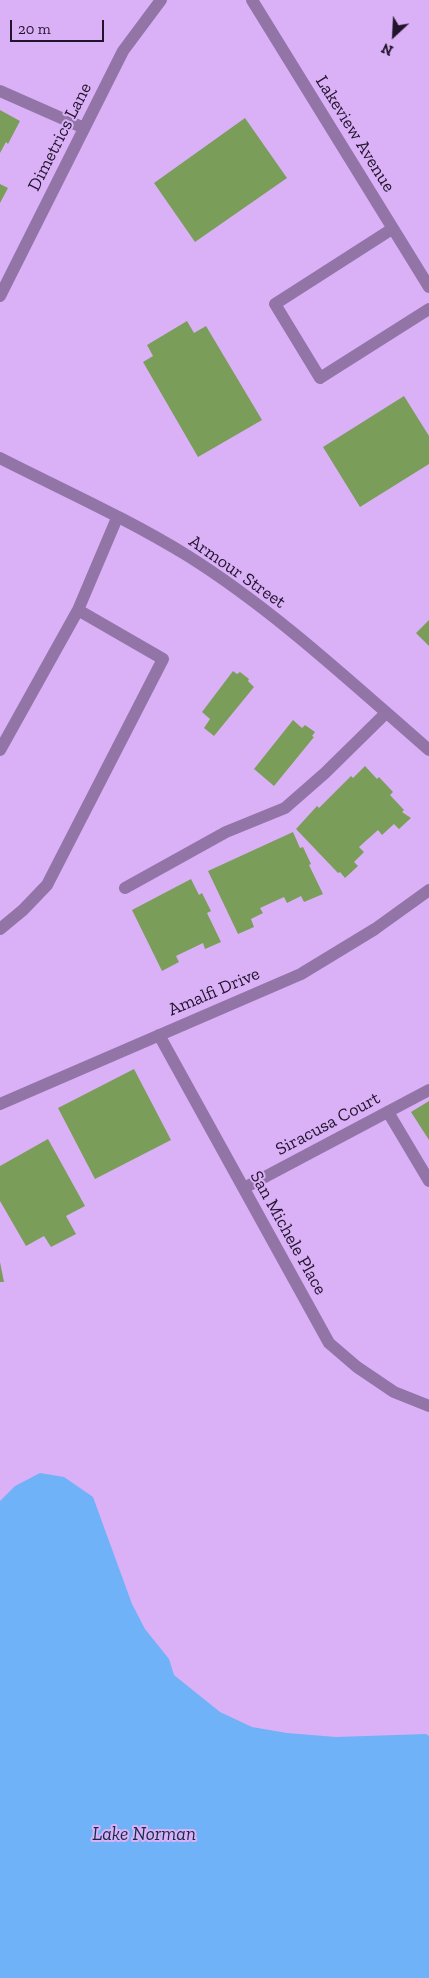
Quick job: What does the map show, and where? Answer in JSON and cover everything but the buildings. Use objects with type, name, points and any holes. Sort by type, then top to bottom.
[{"type":"street","name":"Dimetrics Lane","points":[[0,296],[123,51],[161,0]]},
{"type":"street","name":"Lakeview Avenue","points":[[252,0],[429,287]]},
{"type":"street","points":[[0,90],[84,128]]},
{"type":"street","points":[[392,228],[275,304],[320,378],[429,309]]},
{"type":"street","name":"Armour Street","points":[[0,458],[188,556],[244,595],[330,664],[429,750]]},
{"type":"street","points":[[0,750],[78,610],[117,518]]},
{"type":"street","points":[[0,929],[23,910],[47,885],[163,659],[78,610]]},
{"type":"street","points":[[125,888],[226,832],[285,808],[325,773],[386,713]]},
{"type":"street","name":"Amalfi Drive","points":[[0,1104],[301,974],[375,929],[429,890]]},
{"type":"street","name":"San Michele Place","points":[[159,1035],[329,1343],[357,1368],[394,1392],[429,1406]]},
{"type":"street","name":"Siracusa Court","points":[[244,1188],[429,1090]]},
{"type":"street","points":[[388,1112],[429,1181]]},
{"type":"water","name":"Lake Norman","points":[[40,1473],[64,1477],[93,1497],[132,1604],[145,1629],[169,1659],[174,1675],[220,1712],[252,1727],[287,1733],[336,1737],[426,1734],[429,1736],[429,1978],[0,1978],[0,1501],[15,1486]]}]
